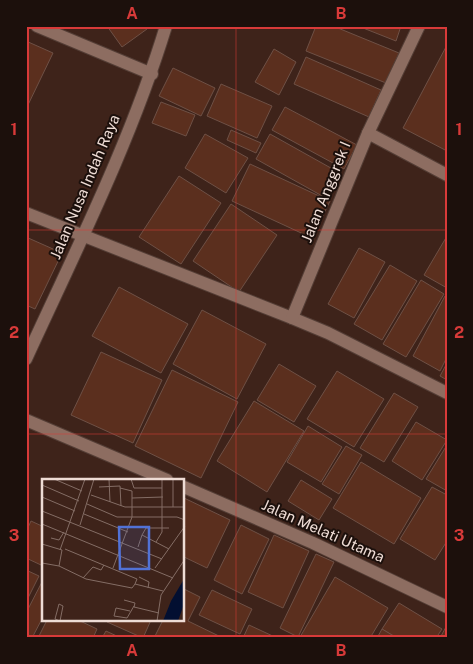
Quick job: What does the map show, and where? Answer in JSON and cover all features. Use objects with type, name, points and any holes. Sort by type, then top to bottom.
[{"type":"street","points":[[37,26],[152,74]]},
{"type":"street","name":"Jalan Nusa Indah Raya","points":[[26,359],[152,74],[166,26]]},
{"type":"street","points":[[368,133],[419,26]]},
{"type":"street","name":"Jalan Anggrek I","points":[[292,318],[368,133],[447,175]]},
{"type":"street","points":[[26,213],[328,333],[447,393]]},
{"type":"street","points":[[26,420],[165,479]]},
{"type":"street","name":"Jalan Melati Utama","points":[[185,487],[313,543],[447,607]]},
{"type":"building","points":[[107,26],[145,26],[147,29],[122,47]]},
{"type":"building","points":[[316,26],[333,26],[399,53],[386,83],[306,51]]},
{"type":"building","points":[[358,26],[401,26],[396,41]]},
{"type":"building","points":[[26,41],[53,53],[26,109]]},
{"type":"building","points":[[447,45],[447,151],[403,128]]},
{"type":"building","points":[[274,49],[296,62],[279,95],[255,82]]},
{"type":"building","points":[[306,57],[381,90],[369,117],[294,84]]},
{"type":"building","points":[[173,68],[215,88],[201,116],[159,96]]},
{"type":"building","points":[[221,84],[272,106],[257,138],[207,116]]},
{"type":"building","points":[[161,102],[195,115],[186,136],[152,123]]},
{"type":"building","points":[[285,107],[357,145],[344,169],[272,130]]},
{"type":"building","points":[[231,130],[261,143],[256,153],[227,140]]},
{"type":"building","points":[[205,134],[248,158],[226,193],[185,168]]},
{"type":"building","points":[[270,134],[338,172],[324,197],[256,159]]},
{"type":"building","points":[[250,164],[330,201],[312,238],[232,201]]},
{"type":"building","points":[[179,176],[221,203],[181,264],[139,237]]},
{"type":"building","points":[[231,204],[277,235],[239,292],[193,261]]},
{"type":"building","points":[[447,236],[447,288],[424,275]]},
{"type":"building","points":[[26,237],[62,253],[35,309],[26,305]]},
{"type":"building","points":[[359,248],[385,262],[354,318],[328,304]]},
{"type":"building","points":[[390,265],[417,281],[382,340],[354,324]]},
{"type":"building","points":[[421,280],[444,294],[406,357],[383,344]]},
{"type":"building","points":[[119,287],[188,324],[161,373],[92,336]]},
{"type":"building","points":[[445,296],[447,297],[447,357],[440,371],[413,356]]},
{"type":"building","points":[[202,310],[266,344],[237,399],[173,364]]},
{"type":"building","points":[[101,352],[162,380],[133,443],[71,415]]},
{"type":"building","points":[[447,363],[447,380],[440,376]]},
{"type":"building","points":[[279,364],[316,386],[294,422],[257,400]]},
{"type":"building","points":[[172,370],[238,402],[201,478],[135,446]]},
{"type":"building","points":[[337,371],[384,399],[354,447],[307,419]]},
{"type":"building","points":[[394,393],[418,407],[384,462],[360,448]]},
{"type":"building","points":[[254,401],[304,431],[267,492],[217,461]]},
{"type":"building","points":[[416,422],[447,440],[422,480],[392,461]]},
{"type":"building","points":[[308,426],[342,447],[321,482],[287,462]]},
{"type":"building","points":[[447,445],[447,491],[426,479]]},
{"type":"building","points":[[346,446],[362,455],[339,494],[322,484]]},
{"type":"building","points":[[361,462],[421,498],[394,544],[333,508]]},
{"type":"building","points":[[301,480],[332,499],[319,520],[288,501]]},
{"type":"building","points":[[432,487],[447,495],[447,541],[435,560],[400,539]]},
{"type":"building","points":[[185,498],[230,520],[207,568],[185,557]]},
{"type":"building","points":[[31,521],[42,526],[41,565],[26,558],[26,532]]},
{"type":"building","points":[[241,525],[269,539],[242,594],[214,580]]},
{"type":"building","points":[[274,535],[309,551],[283,608],[248,592]]},
{"type":"building","points":[[316,554],[334,562],[298,637],[280,628]]},
{"type":"building","points":[[26,570],[39,576],[26,602]]},
{"type":"building","points":[[335,577],[388,608],[370,638],[341,638],[337,635],[335,638],[300,637]]},
{"type":"building","points":[[42,582],[42,619],[32,638],[26,638],[26,613]]},
{"type":"building","points":[[185,590],[200,597],[188,621],[223,638],[154,638],[162,622],[185,622]]},
{"type":"building","points":[[212,590],[252,609],[240,634],[199,615]]},
{"type":"building","points":[[399,603],[442,629],[436,638],[397,638],[382,629]]},
{"type":"building","points":[[46,622],[82,622],[97,629],[93,638],[38,638]]},
{"type":"building","points":[[107,622],[150,622],[143,638]]},
{"type":"building","points":[[249,625],[277,638],[243,638]]},
{"type":"building","points":[[447,625],[447,638],[440,638]]},
{"type":"building","points":[[382,629],[397,638],[377,638]]},
{"type":"building","points":[[106,631],[121,638],[102,638]]}]
